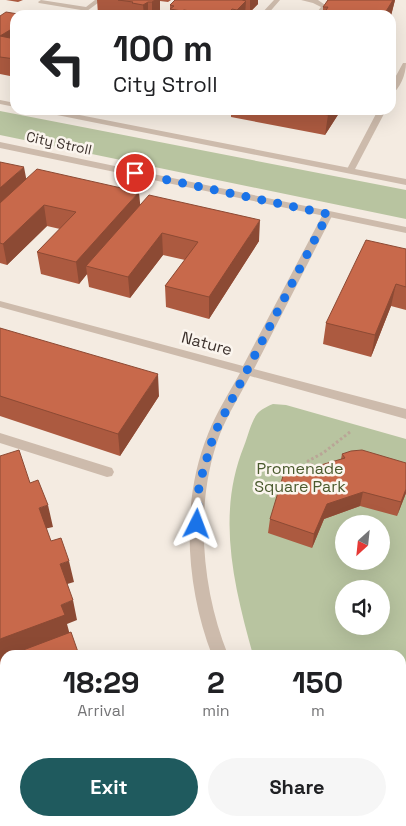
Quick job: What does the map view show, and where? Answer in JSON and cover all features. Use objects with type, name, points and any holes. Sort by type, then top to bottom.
[{"type":"street","points":[[44,0],[41,2],[87,9],[99,0]]},
{"type":"street","points":[[268,10],[278,0]]},
{"type":"street","points":[[304,0],[325,7],[322,10]]},
{"type":"street","points":[[399,79],[406,65]]},
{"type":"street","name":"City Stroll","points":[[67,115],[406,182]]},
{"type":"street","points":[[350,171],[379,115]]},
{"type":"street","name":"City Stroll","points":[[0,145],[406,230]]},
{"type":"street","points":[[218,650],[209,627],[196,543],[199,485],[214,434],[328,214]]},
{"type":"street","name":"Nature","points":[[0,304],[406,414]]},
{"type":"street","points":[[0,438],[108,472]]},
{"type":"path","points":[[318,472],[308,461],[323,453],[350,432]]},
{"type":"green space","points":[[0,111],[10,113],[10,115],[21,115],[406,190],[406,219],[0,135]]},
{"type":"green space","name":"Promenade Square Park","points":[[273,404],[286,405],[406,439],[406,650],[252,650],[234,577],[230,524],[231,498],[236,472],[253,421],[258,413]]},
{"type":"building","points":[[118,0],[155,0],[143,5]]},
{"type":"building","points":[[175,0],[246,1],[237,10],[176,10],[170,9],[174,6],[170,5]]},
{"type":"building","points":[[328,0],[393,0],[387,10],[326,10],[328,7],[323,7]]},
{"type":"building","points":[[6,12],[10,13],[10,30],[0,36],[0,16]]},
{"type":"building","points":[[0,36],[10,38],[10,58],[0,57]]},
{"type":"building","points":[[0,162],[24,167],[0,188]]},
{"type":"building","points":[[37,169],[139,192],[76,262],[37,252],[76,212],[44,205],[3,244],[0,243],[0,203]]},
{"type":"building","points":[[149,195],[260,220],[209,297],[165,286],[198,242],[162,233],[128,277],[86,266]]},
{"type":"building","points":[[366,240],[406,249],[406,287],[396,284],[375,335],[326,323]]},
{"type":"building","points":[[0,328],[158,374],[118,434],[0,396]]},
{"type":"building","points":[[19,450],[30,483],[38,480],[48,505],[39,508],[51,541],[61,538],[69,561],[60,564],[73,600],[61,605],[65,615],[0,639],[0,456]]},
{"type":"building","points":[[362,450],[406,463],[406,489],[401,502],[363,492],[327,504],[314,534],[270,519],[283,476],[345,458],[342,454],[351,451]]},
{"type":"building","points":[[71,632],[77,650],[23,650]]},
{"type":"route","points":[[135,173],[328,214],[214,434],[199,485],[197,524]]}]
